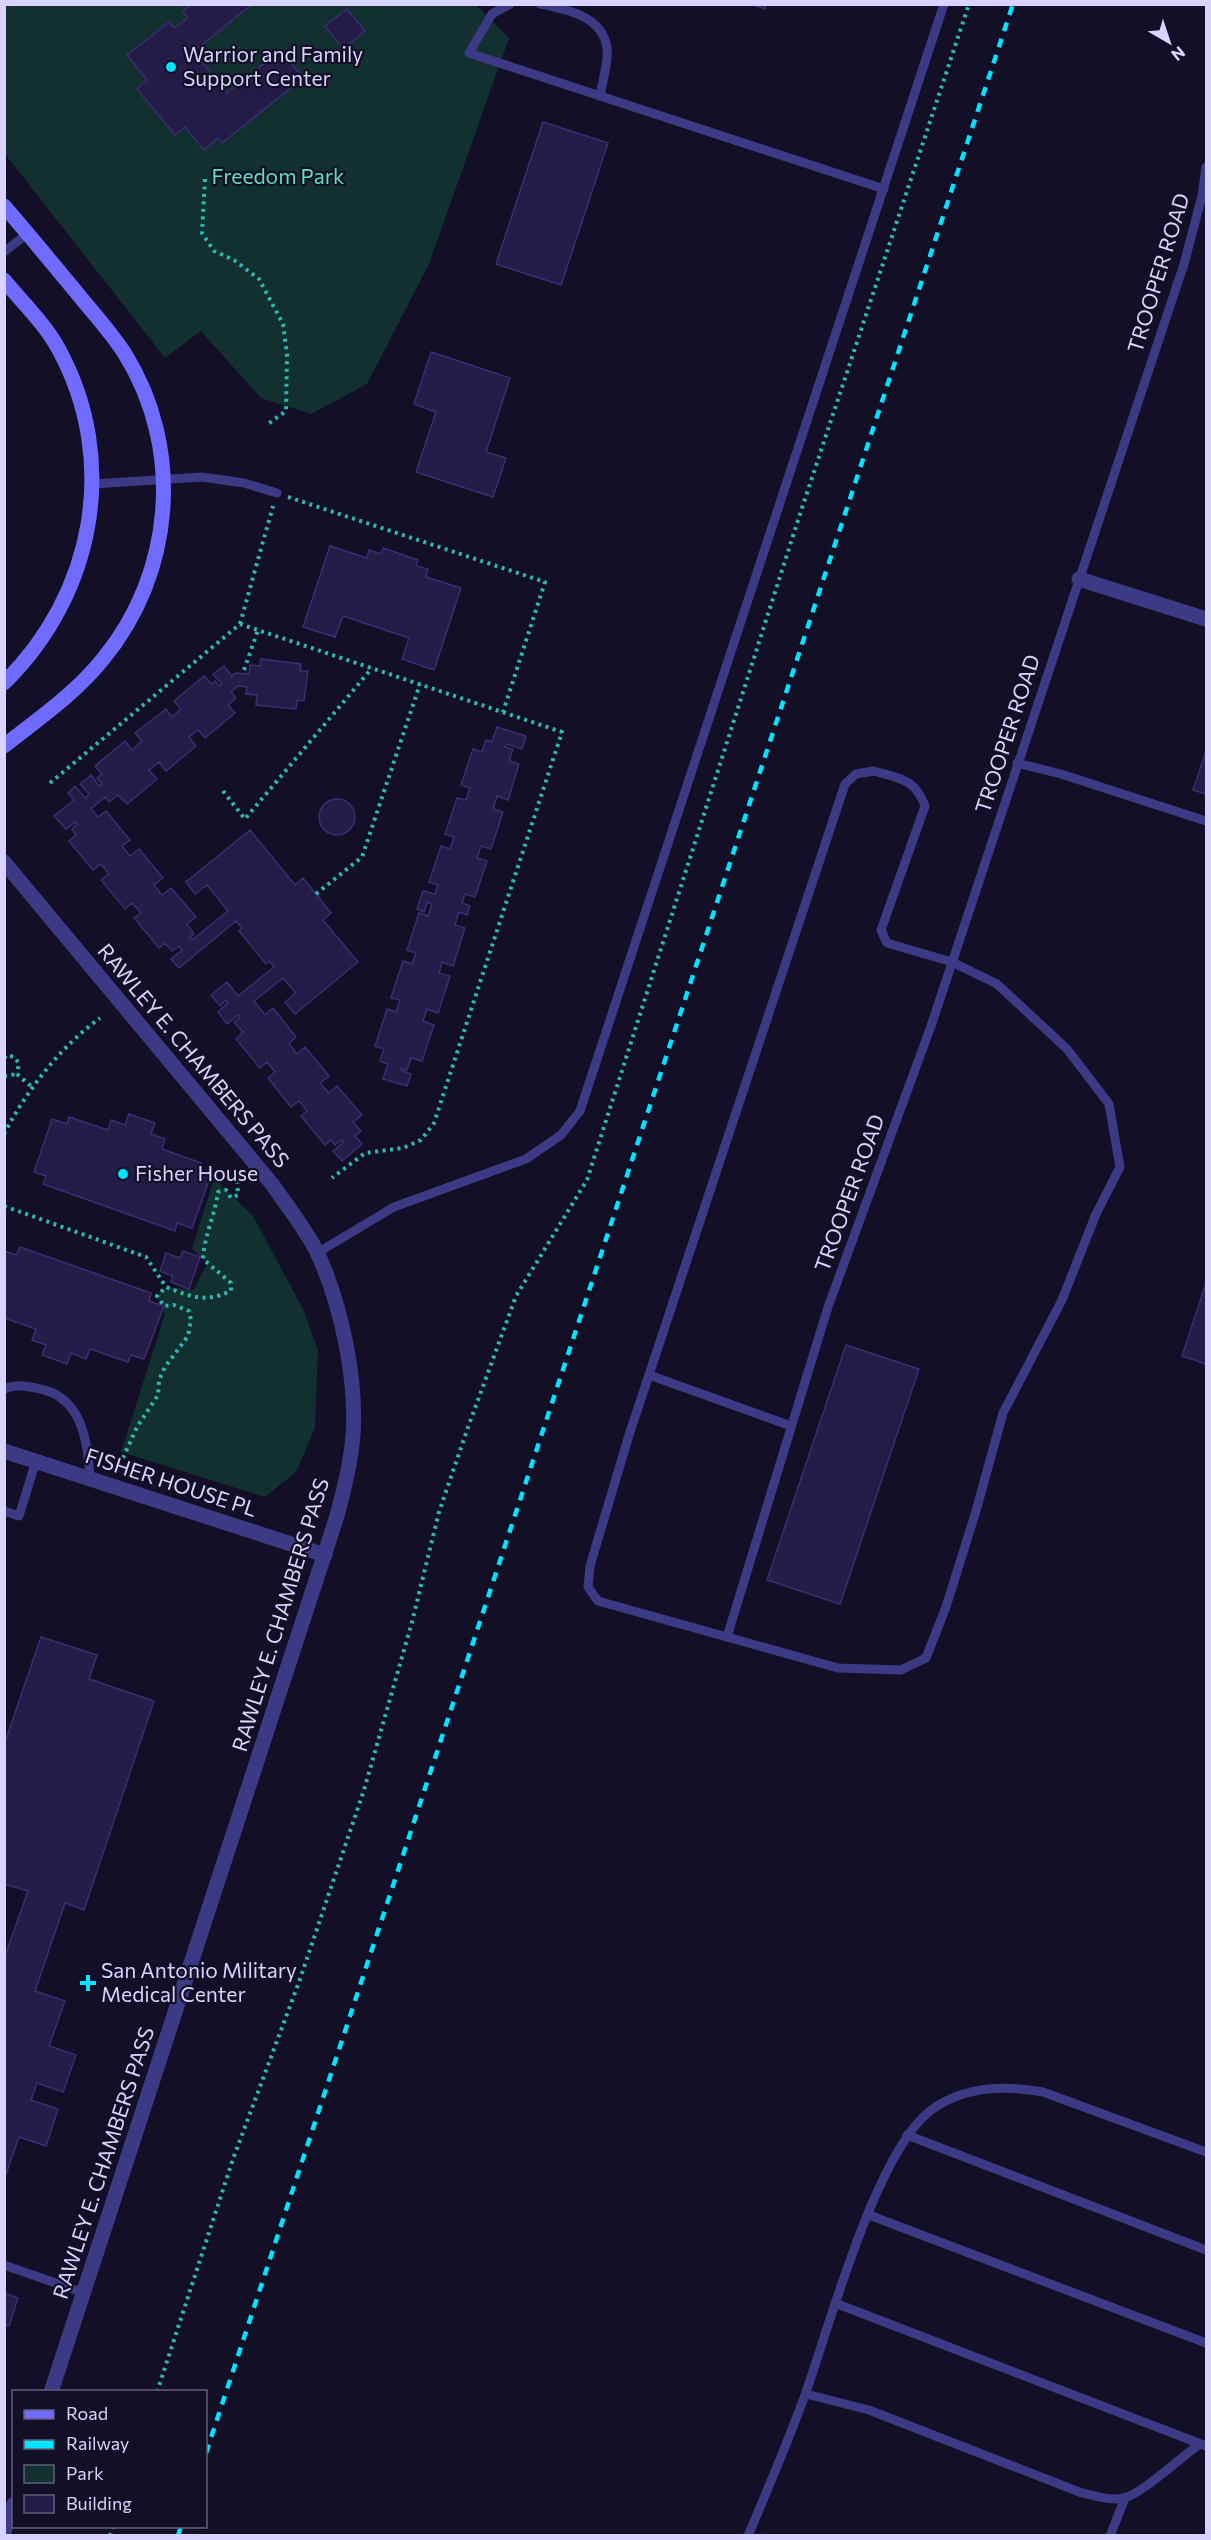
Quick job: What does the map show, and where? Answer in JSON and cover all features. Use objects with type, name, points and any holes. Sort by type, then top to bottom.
[{"type":"street","points":[[4,206],[125,354],[149,403],[157,429],[165,479],[160,538],[154,565],[133,615],[113,646],[84,680],[4,746]]},
{"type":"street","points":[[4,280],[57,346],[70,372],[87,426],[93,484],[86,541],[68,596],[39,645],[4,683]]},
{"type":"street","points":[[1079,579],[1206,619]]},
{"type":"street","name":"RAWLEY E. CHAMBERS PASS","points":[[4,862],[272,1184],[317,1252],[342,1331],[352,1392],[353,1434],[347,1474],[325,1555],[51,2390]]},
{"type":"street","name":"FISHER HOUSE PL","points":[[4,1451],[325,1555]]},
{"type":"street","points":[[4,2531],[12,2509]]},
{"type":"lane","points":[[510,4],[492,14],[469,52],[884,189]]},
{"type":"lane","points":[[540,4],[574,11],[600,29],[607,48],[600,96]]},
{"type":"lane","points":[[317,1252],[394,1207],[526,1159],[561,1135],[580,1111],[944,4]]},
{"type":"lane","name":"TROOPER ROAD","points":[[727,1637],[828,1307],[952,962],[1184,264],[1202,196],[1206,167]]},
{"type":"lane","points":[[4,252],[28,233]]},
{"type":"lane","points":[[93,484],[202,477],[244,483],[277,493]]},
{"type":"lane","points":[[1017,763],[1061,774],[1206,820]]},
{"type":"lane","points":[[874,771],[906,781],[919,789],[925,806],[881,930],[887,943],[952,962],[997,984],[1067,1049],[1109,1104],[1120,1167],[1096,1214],[1062,1300],[1003,1413],[973,1522],[926,1658],[901,1670],[837,1668],[598,1601],[588,1587],[593,1555],[649,1375],[845,784],[856,774],[874,771]]},
{"type":"lane","points":[[649,1375],[792,1426]]},
{"type":"lane","points":[[4,1389],[14,1385],[48,1390],[75,1412],[88,1442],[90,1479]]},
{"type":"lane","points":[[4,1511],[20,1516],[36,1461]]},
{"type":"lane","points":[[748,2535],[806,2394],[836,2303],[886,2173],[907,2135],[929,2112],[945,2101],[986,2089],[1007,2087],[1043,2091],[1206,2152]]},
{"type":"lane","points":[[907,2135],[1206,2250]]},
{"type":"lane","points":[[869,2215],[1206,2343]]},
{"type":"lane","points":[[4,2265],[84,2293]]},
{"type":"lane","points":[[836,2303],[1203,2445]]},
{"type":"lane","points":[[806,2394],[868,2410],[1082,2493],[1106,2499],[1125,2498],[1140,2490],[1203,2445]]},
{"type":"lane","points":[[1110,2535],[1125,2498]]},
{"type":"path","points":[[157,2390],[233,2159],[299,1982],[364,1790],[412,1623],[439,1512],[467,1430],[516,1296],[587,1179],[774,593],[969,4]]},
{"type":"path","points":[[205,178],[202,233],[213,251],[234,260],[259,279],[283,324],[287,354],[286,411],[268,424]]},
{"type":"path","points":[[50,783],[240,624],[277,493],[545,582],[503,712]]},
{"type":"path","points":[[240,624],[562,732],[434,1123],[421,1140],[404,1148],[365,1153],[332,1178]]},
{"type":"path","points":[[244,670],[258,630]]},
{"type":"path","points":[[223,791],[245,819],[372,668]]},
{"type":"path","points":[[316,894],[362,858],[420,684]]},
{"type":"path","points":[[4,1134],[32,1087],[81,1032],[100,1018]]},
{"type":"path","points":[[4,1058],[7,1054],[20,1063],[17,1074]]},
{"type":"path","points":[[4,1076],[17,1074],[32,1087]]},
{"type":"path","points":[[4,1206],[146,1257],[166,1287],[194,1298],[215,1299],[231,1291],[231,1282],[203,1259],[204,1240],[213,1221],[218,1192],[226,1191],[231,1198],[238,1195],[237,1178]]},
{"type":"path","points":[[123,1458],[137,1427],[158,1395],[159,1380],[165,1367],[188,1336],[191,1320],[189,1311],[174,1305],[164,1306],[157,1296],[166,1287]]},
{"type":"green space","name":"Freedom Park","points":[[4,5],[476,5],[509,38],[429,264],[367,384],[311,414],[261,398],[201,331],[165,358],[5,154]]},
{"type":"green space","points":[[214,1178],[253,1216],[303,1309],[318,1350],[315,1428],[296,1472],[265,1497],[121,1452],[165,1314],[157,1296],[166,1287],[194,1290],[207,1263],[192,1249]]},
{"type":"building","name":"Warrior and Family Support Center","points":[[191,4],[252,4],[193,52],[227,93],[281,50],[303,78],[222,143],[218,138],[204,150],[185,127],[175,135],[137,89],[147,80],[127,55],[169,22],[174,28],[188,18],[183,11]]},
{"type":"building","points":[[751,4],[766,4],[765,9]]},
{"type":"building","points":[[347,9],[365,31],[343,49],[325,26]]},
{"type":"building","points":[[543,122],[608,143],[561,285],[496,264]]},
{"type":"building","points":[[431,352],[510,378],[486,452],[506,458],[493,497],[416,472],[436,412],[414,404]]},
{"type":"building","points":[[330,546],[367,558],[369,550],[381,554],[383,548],[418,560],[416,566],[428,569],[426,577],[461,588],[434,670],[402,659],[409,638],[343,616],[335,637],[303,627]]},
{"type":"building","points":[[261,659],[301,664],[300,671],[308,671],[304,701],[297,700],[296,709],[256,705],[257,695],[246,694],[247,687],[238,686],[231,692],[236,698],[228,705],[235,713],[205,738],[198,730],[189,737],[196,746],[166,771],[159,762],[149,770],[157,779],[127,804],[118,795],[109,802],[105,797],[91,809],[98,817],[106,811],[130,840],[122,846],[130,856],[139,849],[163,878],[154,885],[162,895],[171,888],[196,917],[187,924],[194,934],[189,938],[192,940],[228,911],[207,885],[195,894],[186,882],[250,830],[295,885],[303,878],[331,913],[323,920],[358,962],[295,1014],[285,1002],[296,993],[283,978],[254,1001],[265,1015],[273,1008],[296,1037],[289,1044],[297,1054],[305,1047],[329,1076],[320,1083],[329,1093],[337,1086],[362,1115],[353,1122],[361,1131],[355,1136],[362,1144],[342,1161],[333,1151],[344,1142],[342,1140],[335,1145],[331,1140],[325,1145],[301,1116],[307,1111],[299,1101],[291,1107],[268,1078],[275,1072],[267,1062],[260,1068],[236,1039],[243,1032],[234,1022],[240,1017],[238,1015],[227,1024],[218,1012],[228,1003],[226,1000],[220,1006],[211,995],[227,982],[238,996],[274,967],[269,961],[266,964],[239,931],[242,928],[236,921],[179,968],[171,959],[182,950],[179,946],[172,951],[165,943],[159,948],[134,918],[141,913],[132,903],[125,909],[101,880],[109,874],[101,864],[93,870],[69,841],[76,835],[72,829],[77,824],[75,822],[66,829],[54,816],[74,800],[68,793],[75,786],[85,798],[89,794],[80,784],[91,775],[99,786],[102,784],[97,778],[102,774],[95,766],[125,741],[132,750],[142,741],[135,733],[166,709],[172,717],[181,709],[174,701],[204,676],[211,684],[215,681],[219,686],[222,684],[213,674],[224,666],[232,676],[235,673],[249,674],[250,665],[260,666]]},
{"type":"building","points":[[497,727],[526,736],[522,749],[507,744],[505,747],[513,749],[509,761],[519,764],[508,800],[497,796],[493,809],[503,812],[491,849],[481,846],[477,858],[487,861],[475,897],[465,894],[462,903],[470,906],[467,915],[459,912],[455,925],[465,928],[453,966],[442,962],[439,973],[450,976],[438,1013],[427,1009],[423,1021],[434,1025],[422,1061],[411,1058],[407,1070],[401,1068],[400,1070],[411,1074],[407,1086],[383,1079],[388,1064],[380,1061],[384,1049],[375,1046],[387,1009],[396,1012],[400,1000],[391,998],[403,961],[412,964],[416,953],[407,950],[419,913],[428,916],[432,904],[427,902],[424,912],[417,909],[423,891],[435,894],[438,885],[429,882],[441,846],[450,849],[454,837],[445,834],[457,798],[466,800],[470,788],[461,785],[473,749],[482,752],[486,740],[492,742]]},
{"type":"building","points":[[1206,751],[1206,794],[1193,790]]},
{"type":"building","points":[[337,799],[350,804],[355,817],[350,830],[337,835],[324,830],[319,817],[324,804]]},
{"type":"building","name":"Fisher House","points":[[129,1114],[155,1123],[151,1134],[165,1139],[162,1149],[201,1163],[198,1170],[211,1175],[192,1228],[177,1223],[175,1231],[43,1184],[46,1176],[34,1172],[52,1119],[67,1124],[69,1117],[108,1130],[111,1120],[125,1125]]},
{"type":"building","points":[[20,1247],[151,1293],[149,1301],[164,1306],[144,1359],[131,1355],[128,1362],[90,1349],[86,1359],[71,1353],[67,1364],[42,1355],[46,1345],[32,1340],[36,1329],[4,1318],[4,1251],[17,1255]]},
{"type":"building","points":[[183,1251],[200,1257],[189,1289],[171,1282],[173,1276],[160,1271],[166,1253],[180,1258]]},
{"type":"building","points":[[1206,1283],[1206,1364],[1182,1356]]},
{"type":"building","points":[[846,1345],[919,1369],[840,1604],[767,1580]]},
{"type":"building","points":[[41,1637],[97,1655],[89,1679],[154,1701],[84,1910],[65,1903],[35,1991],[65,2001],[49,2046],[76,2055],[63,2092],[37,2083],[31,2100],[58,2109],[46,2146],[19,2137],[4,2180],[4,1959],[28,1891],[4,1884],[4,1745]]},
{"type":"building","points":[[4,2293],[18,2298],[9,2326],[4,2325]]},
{"type":"railway","points":[[207,2450],[1013,4]]},
{"type":"railway","points":[[178,2536],[180,2528]]},
{"type":"place","name":"Warrior and Family Support Center","points":[[171,67]]},
{"type":"place","name":"Fisher House","points":[[123,1174]]},
{"type":"place","name":"San Antonio Military Medical Center","points":[[88,1983]]}]
